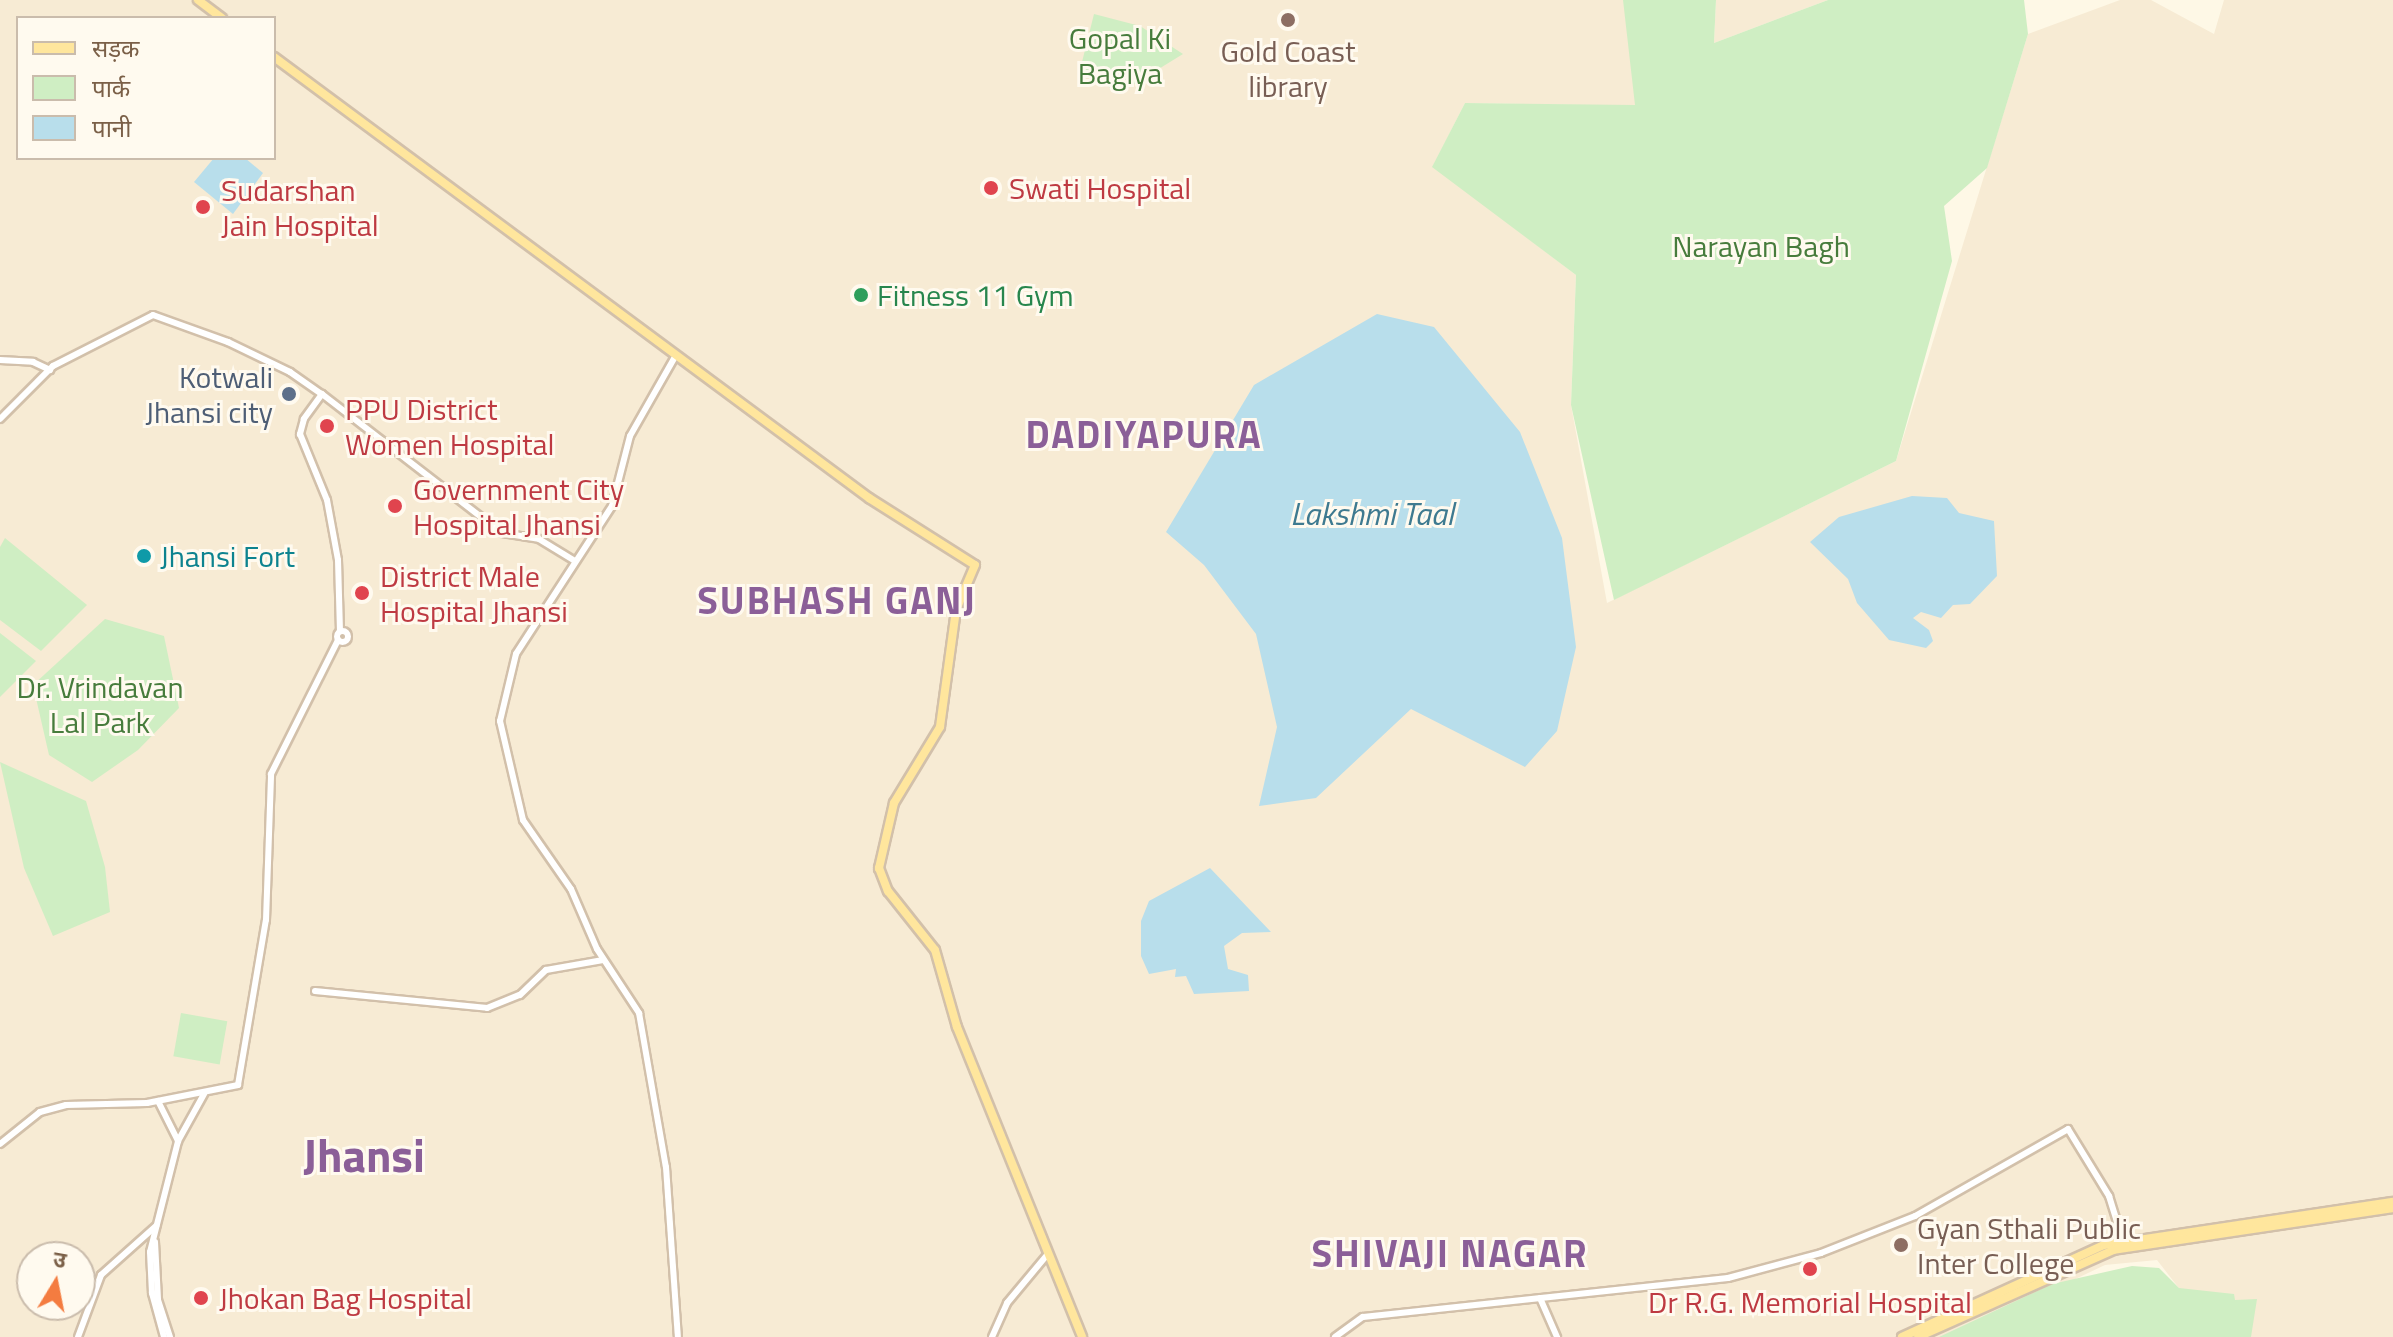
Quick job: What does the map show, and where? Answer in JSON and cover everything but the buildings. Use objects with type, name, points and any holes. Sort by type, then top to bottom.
[{"type":"main road","points":[[198,0],[219,16]]},
{"type":"main road","points":[[276,58],[869,498],[975,565],[956,610],[940,727],[892,806],[879,868],[888,891],[935,950],[957,1027],[1082,1337]]},
{"type":"main road","points":[[1902,1337],[2065,1260],[2123,1241],[2393,1202]]},
{"type":"main road","points":[[1918,1337],[2113,1250],[2393,1208]]},
{"type":"street","points":[[0,422],[50,372],[148,320],[164,318],[228,342],[322,394],[502,533],[539,539],[575,561]]},
{"type":"street","points":[[676,355],[630,436],[612,506],[516,654],[501,728],[523,820],[571,889],[603,960],[638,1010],[643,1026],[666,1167],[678,1337]]},
{"type":"street","points":[[0,362],[50,372]]},
{"type":"street","points":[[0,1144],[40,1112],[66,1105],[158,1101],[238,1085],[266,920],[271,774],[338,640],[348,637],[340,631],[338,560],[327,500],[300,434],[304,419],[322,394]]},
{"type":"street","points":[[315,991],[487,1008],[520,995],[546,970],[603,960]]},
{"type":"street","points":[[167,1337],[158,1300],[154,1239],[178,1141],[204,1094]]},
{"type":"street","points":[[158,1101],[178,1141]]},
{"type":"street","points":[[1335,1337],[1363,1317],[1728,1278],[1821,1253],[1915,1216],[2068,1129],[2109,1196],[2123,1241]]},
{"type":"street","points":[[78,1337],[101,1275],[159,1224]]},
{"type":"street","points":[[992,1337],[1007,1303],[1047,1255]]},
{"type":"street","points":[[1540,1298],[1557,1337]]},
{"type":"shaded area","name":"Jhansi","points":[[0,0],[1625,0],[1636,106],[1465,103],[1433,166],[1576,275],[1571,405],[1607,603],[1896,461],[2028,34],[2120,0],[2151,0],[2214,34],[2224,0],[2393,0],[2393,1337],[2217,1337],[2157,1260],[2105,1265],[1953,1337],[0,1337]]},
{"type":"shaded area","points":[[1716,0],[1828,0],[1714,43]]},
{"type":"green space","name":"Narayan Bagh","points":[[1623,0],[1716,0],[1714,43],[1828,0],[2024,0],[2028,34],[1987,168],[1944,206],[1952,261],[1896,461],[1614,600],[1571,405],[1576,275],[1432,167],[1465,103],[1635,105]]},
{"type":"green space","name":"Gopal Ki Bagiya","points":[[1094,14],[1140,26],[1183,54],[1118,94],[1081,66]]},
{"type":"green space","points":[[5,538],[87,605],[41,651],[0,620],[0,547]]},
{"type":"green space","name":"Dr. Vrindavan Lal Park","points":[[105,619],[164,636],[179,708],[138,750],[92,782],[49,755],[33,685]]},
{"type":"green space","points":[[0,633],[36,661],[0,697]]},
{"type":"green space","points":[[0,762],[86,801],[105,867],[110,912],[53,936],[24,868]]},
{"type":"green space","points":[[181,1013],[227,1021],[220,1064],[173,1056]]},
{"type":"green space","points":[[2132,1266],[2159,1268],[2179,1288],[2234,1294],[2235,1300],[2257,1299],[2251,1337],[1939,1337],[2052,1284]]},
{"type":"water","points":[[212,160],[247,160],[263,173],[233,214],[194,182]]},
{"type":"water","name":"Lakshmi Taal","points":[[1377,314],[1434,327],[1520,432],[1562,538],[1576,647],[1557,731],[1525,767],[1411,709],[1316,798],[1259,806],[1277,727],[1256,634],[1204,565],[1166,532],[1254,385]]},
{"type":"water","points":[[1912,496],[1947,498],[1959,513],[1994,521],[1997,576],[1970,604],[1953,605],[1941,618],[1921,612],[1913,618],[1929,630],[1933,641],[1926,648],[1889,640],[1857,603],[1848,579],[1810,542],[1839,517]]},
{"type":"water","points":[[1210,868],[1271,932],[1242,933],[1224,946],[1228,969],[1248,975],[1249,991],[1194,994],[1186,976],[1175,977],[1176,969],[1149,974],[1141,956],[1141,921],[1149,901]]},
{"type":"place","name":"Gold Coast library","points":[[1288,20]]},
{"type":"place","name":"Swati Hospital","points":[[991,188]]},
{"type":"place","name":"Sudarshan Jain Hospital","points":[[203,207]]},
{"type":"place","name":"Fitness 11 Gym","points":[[861,295]]},
{"type":"place","name":"Kotwali Jhansi city","points":[[289,394]]},
{"type":"place","name":"PPU District Women Hospital","points":[[327,426]]},
{"type":"place","name":"Government City Hospital Jhansi","points":[[395,506]]},
{"type":"place","name":"Jhansi Fort","points":[[144,556]]},
{"type":"place","name":"District Male Hospital Jhansi","points":[[362,593]]},
{"type":"place","name":"Gyan Sthali Public Inter College","points":[[1901,1245]]},
{"type":"place","name":"Dr R.G. Memorial Hospital","points":[[1810,1269]]},
{"type":"place","name":"Jhokan Bag Hospital","points":[[201,1298]]},
{"type":"district","name":"DADIYAPURA","points":[[1144,435]]},
{"type":"district","name":"SUBHASH GANJ","points":[[837,601]]},
{"type":"district","name":"Jhansi","points":[[364,1155]]},
{"type":"district","name":"SHIVAJI NAGAR","points":[[1450,1254]]}]
